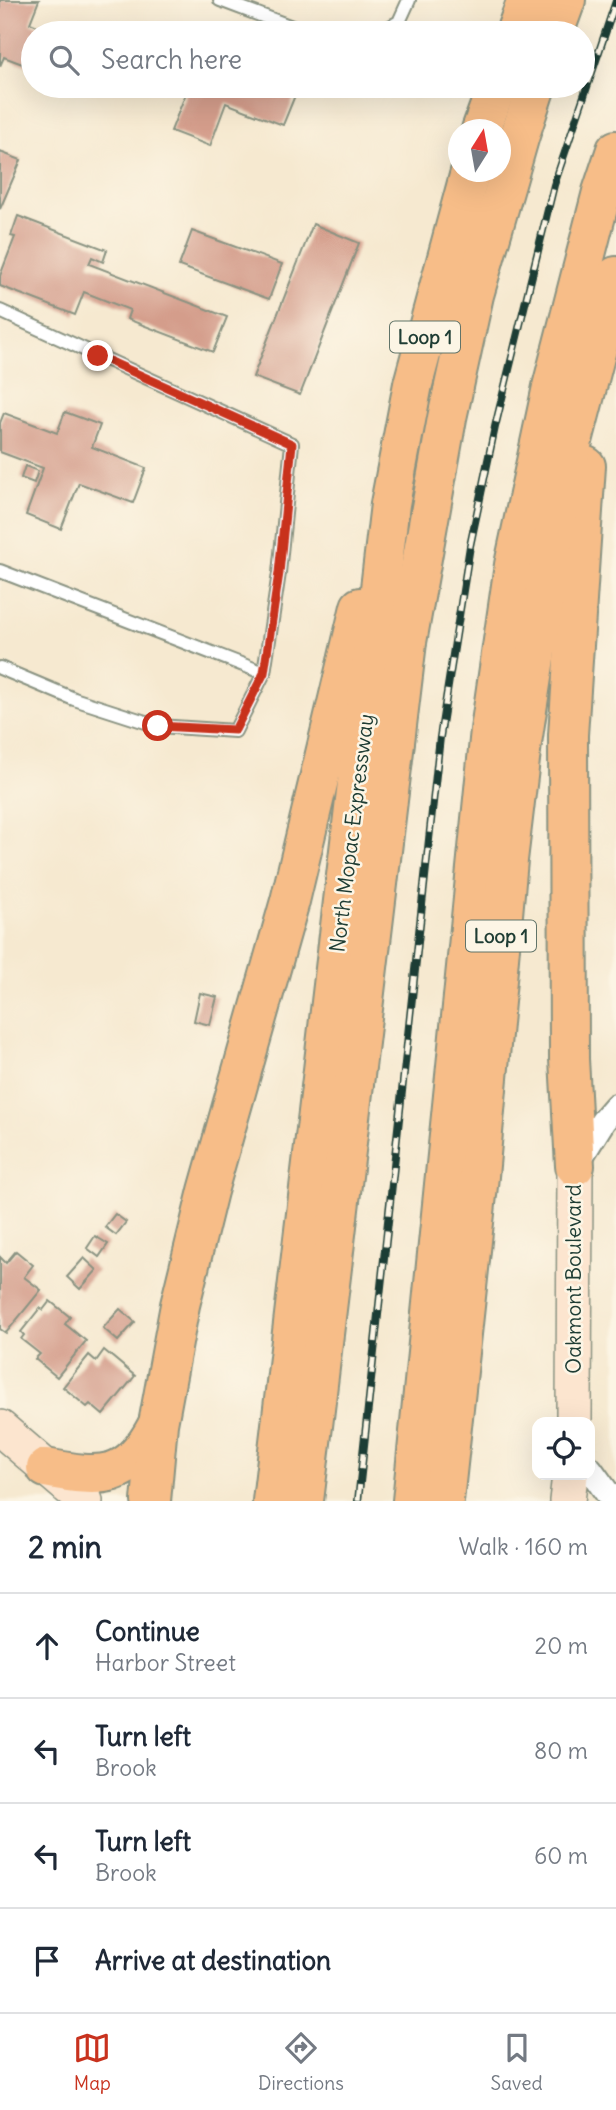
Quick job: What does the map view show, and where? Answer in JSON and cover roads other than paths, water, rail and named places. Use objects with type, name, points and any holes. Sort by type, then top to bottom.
[{"type":"highway","points":[[519,21],[527,0]]},
{"type":"highway","points":[[558,21],[566,0]]},
{"type":"highway","points":[[485,119],[492,98]]},
{"type":"highway","points":[[289,1491],[407,642],[447,418],[474,295],[532,98]]},
{"type":"highway","points":[[428,1500],[490,730],[512,578],[552,387],[616,150]]},
{"type":"highway","name":"North Mopac Expressway","points":[[289,1491],[390,504],[413,384],[467,182]]},
{"type":"highway","name":"Loop 1","points":[[428,1500],[479,1176],[508,860],[561,487],[616,276]]},
{"type":"highway","points":[[575,1166],[569,1059],[568,735],[584,514],[589,377]]},
{"type":"highway","points":[[150,1501],[158,1424],[180,1305],[208,1191],[290,901],[350,642],[390,504]]},
{"type":"highway","points":[[46,1468],[78,1474],[102,1474],[125,1467],[145,1449],[158,1424]]},
{"type":"street","name":"Oakmont Boulevard","points":[[574,1417],[575,1166],[603,1121],[616,1106]]},
{"type":"street","points":[[0,1428],[85,1501]]},
{"type":"street","points":[[595,1476],[613,1501]]},
{"type":"street","points":[[567,1501],[569,1480]]},
{"type":"lane","points":[[220,0],[276,21]]},
{"type":"lane","points":[[400,21],[409,0]]},
{"type":"lane","points":[[0,311],[292,444],[279,573],[264,673],[235,730],[158,726],[74,699],[0,668]]},
{"type":"lane","points":[[0,570],[264,673]]},
{"type":"railway","points":[[595,63],[616,1]]},
{"type":"railway","points":[[358,1501],[440,737],[470,546],[495,427],[554,185],[583,98]]}]
